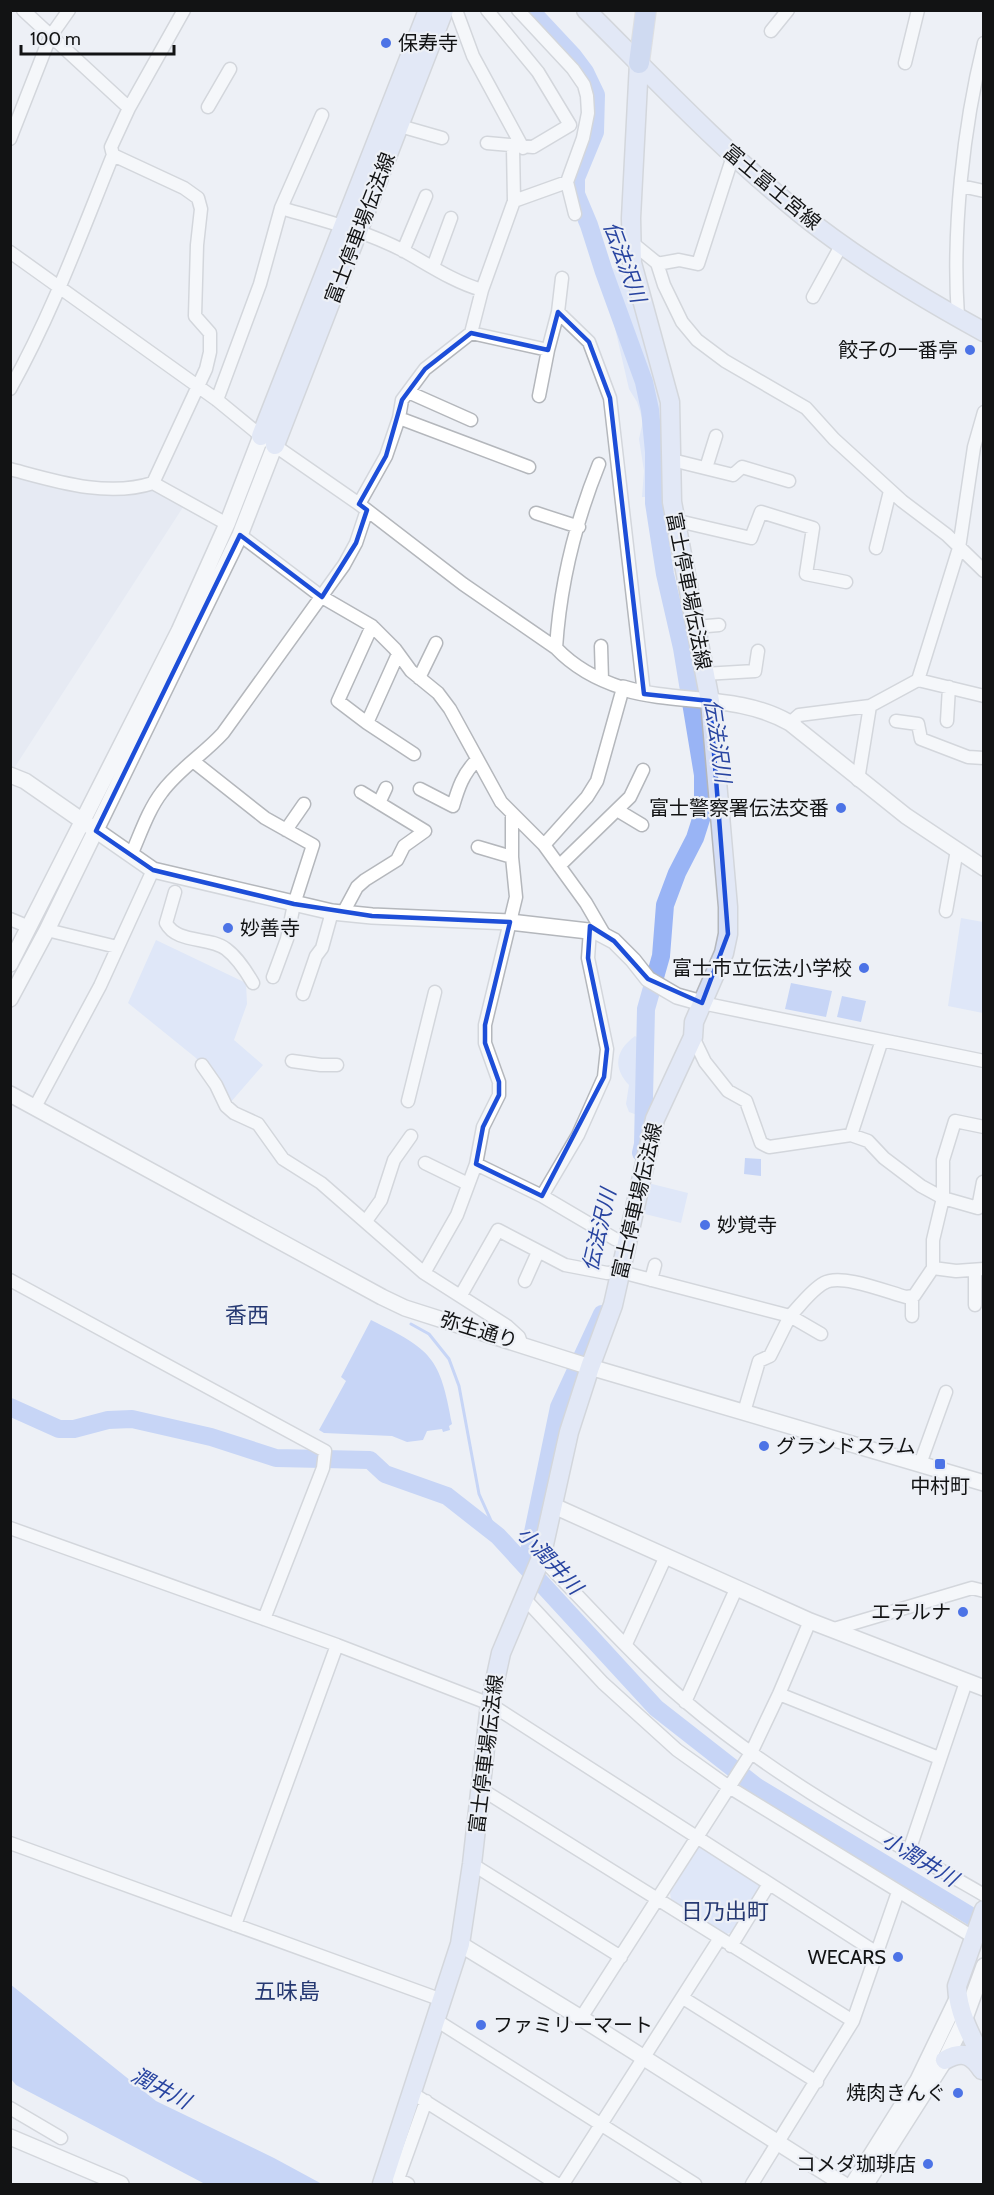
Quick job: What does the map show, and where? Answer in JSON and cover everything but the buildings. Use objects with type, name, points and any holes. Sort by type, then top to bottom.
[{"type":"main road","name":"富士停車場伝法線","points":[[268,440],[351,230],[428,10]]},
{"type":"main road","name":"富士停車場伝法線","points":[[351,230],[400,126],[444,10]]},
{"type":"main road","name":"富士富士宮線","points":[[586,10],[733,156],[802,215],[883,273],[984,332]]},
{"type":"main road","points":[[639,63],[646,10]]},
{"type":"main road","name":"富士停車場伝法線","points":[[382,2184],[419,2097],[436,2020],[460,1944],[472,1864],[490,1704],[501,1653],[540,1561],[569,1432],[613,1305],[615,1273],[622,1240],[655,1119],[693,1037],[694,1022],[724,953],[728,934],[728,907],[704,674],[674,520],[670,402],[632,263],[630,241],[639,63]]},
{"type":"main road","points":[[984,1910],[957,1986],[957,1999],[964,2021],[984,2062]]},
{"type":"main road","points":[[945,2060],[953,2056],[966,2056],[974,2059],[984,2072]]},
{"type":"street","points":[[22,10],[129,108]]},
{"type":"street","points":[[10,139],[50,37],[69,10]]},
{"type":"street","points":[[10,389],[26,361],[59,287],[113,155],[111,147],[129,108],[184,10]]},
{"type":"street","points":[[487,10],[538,72],[570,125],[533,147],[488,144]]},
{"type":"street","points":[[519,10],[573,69],[584,86],[587,96],[588,113],[583,138],[567,182],[575,214]]},
{"type":"street","points":[[771,31],[788,10]]},
{"type":"street","points":[[905,63],[918,10]]},
{"type":"street","points":[[131,855],[158,797],[178,773],[208,749],[223,733],[322,597],[356,543],[363,507],[387,456],[402,400],[425,369],[471,333],[482,290],[514,201],[518,147],[473,56],[458,11]]},
{"type":"street","points":[[958,318],[956,292],[961,186],[973,86],[984,43]]},
{"type":"street","points":[[208,107],[230,69]]},
{"type":"street","points":[[217,400],[260,284],[281,208],[322,116]]},
{"type":"street","points":[[400,126],[442,138]]},
{"type":"street","points":[[10,469],[99,488],[139,488],[153,483],[206,369],[210,352],[210,333],[195,316],[197,244],[201,209],[198,198],[184,188],[113,155]]},
{"type":"street","points":[[657,264],[679,260],[698,264],[733,156]]},
{"type":"street","points":[[514,201],[567,182]]},
{"type":"street","points":[[961,186],[984,191]]},
{"type":"street","points":[[403,251],[426,196]]},
{"type":"street","points":[[281,208],[351,230],[403,251],[464,285],[482,290]]},
{"type":"street","points":[[433,267],[451,218]]},
{"type":"street","points":[[630,241],[657,264],[664,285],[682,322],[697,340],[725,361],[806,408],[834,439],[890,491],[946,535],[984,571]]},
{"type":"street","points":[[813,297],[842,244]]},
{"type":"street","points":[[10,252],[217,400],[463,584],[556,648],[566,658],[602,680],[623,688],[644,694],[762,709],[790,723],[858,780],[906,816],[984,868]]},
{"type":"street","points":[[539,396],[558,312],[562,278]]},
{"type":"street","points":[[558,312],[589,342],[610,398],[644,694]]},
{"type":"street","points":[[471,333],[549,351]]},
{"type":"street","points":[[408,392],[471,420]]},
{"type":"street","points":[[918,680],[959,548],[974,447],[984,412]]},
{"type":"street","points":[[399,418],[530,467]]},
{"type":"street","points":[[706,468],[716,436]]},
{"type":"street","points":[[10,999],[47,930],[90,827],[227,524],[268,440]]},
{"type":"street","points":[[10,964],[29,927],[90,827],[240,535],[268,440]]},
{"type":"street","points":[[672,460],[733,475],[742,467],[789,481]]},
{"type":"street","points":[[556,648],[559,614],[579,526],[590,486],[599,464]]},
{"type":"street","points":[[153,483],[227,524]]},
{"type":"street","points":[[876,548],[890,491]]},
{"type":"street","points":[[674,520],[751,538],[761,512],[813,528],[806,574],[846,582]]},
{"type":"street","points":[[536,513],[579,526]]},
{"type":"street","points":[[240,535],[322,597],[372,626],[395,649],[411,671],[438,693],[450,709],[501,802],[544,845],[586,903],[597,932],[588,958],[607,1049],[604,1077],[578,1135],[542,1196]]},
{"type":"street","points":[[695,627],[719,625]]},
{"type":"street","points":[[372,626],[338,701],[414,754]]},
{"type":"street","points":[[419,678],[436,643]]},
{"type":"street","points":[[601,646],[602,680]]},
{"type":"street","points":[[704,674],[755,671],[758,651]]},
{"type":"street","points":[[367,723],[398,654]]},
{"type":"street","points":[[790,723],[799,716],[870,706],[918,680],[984,696]]},
{"type":"street","points":[[947,721],[949,687]]},
{"type":"street","points":[[544,845],[587,797],[597,781],[623,688]]},
{"type":"street","points":[[858,780],[870,706]]},
{"type":"street","points":[[896,722],[918,724],[921,739],[968,757],[984,758]]},
{"type":"street","points":[[420,789],[453,807],[460,783],[470,766],[477,760]]},
{"type":"street","points":[[193,761],[265,818],[313,845],[294,904],[287,939],[273,977]]},
{"type":"street","points":[[559,866],[630,797],[644,770]]},
{"type":"street","points":[[10,775],[25,781],[153,870],[178,884],[338,912],[510,922],[597,932],[614,941],[654,983],[677,996],[984,1061]]},
{"type":"street","points":[[378,803],[386,788]]},
{"type":"street","points":[[303,994],[316,956],[338,912],[357,887],[397,860],[404,846],[425,831],[361,792]]},
{"type":"street","points":[[286,830],[304,804]]},
{"type":"street","points":[[617,810],[642,825]]},
{"type":"street","points":[[424,1273],[457,1215],[476,1164],[483,1127],[499,1095],[499,1082],[485,1043],[485,1025],[516,897],[512,857],[512,813]]},
{"type":"street","points":[[478,847],[512,857]]},
{"type":"street","points":[[946,911],[957,850]]},
{"type":"street","points":[[35,1107],[100,986],[153,870]]},
{"type":"street","points":[[178,884],[166,923],[170,930],[225,948],[240,963],[253,983]]},
{"type":"street","points":[[10,919],[29,927]]},
{"type":"street","points":[[47,930],[117,947]]},
{"type":"street","points":[[408,1101],[435,992]]},
{"type":"street","points":[[693,1037],[705,1062],[728,1091],[746,1101],[761,1143],[770,1147],[851,1135],[868,1141],[893,1165],[921,1186],[943,1198],[978,1208],[983,1182]]},
{"type":"street","points":[[851,1135],[882,1040]]},
{"type":"street","points":[[292,1061],[337,1065]]},
{"type":"street","points":[[202,1065],[216,1085],[226,1106],[234,1113],[258,1124],[283,1159],[305,1172],[366,1221],[424,1273],[507,1326],[519,1337],[520,1343]]},
{"type":"street","name":"弥生通り","points":[[10,1094],[405,1308],[590,1367],[984,1483]]},
{"type":"street","points":[[744,1412],[759,1361],[770,1356],[790,1316],[824,1282],[849,1281],[906,1297],[914,1296],[933,1268],[933,1239],[943,1198],[944,1160],[955,1122],[984,1127]]},
{"type":"street","points":[[366,1221],[381,1200],[394,1160],[411,1136]]},
{"type":"street","points":[[425,1163],[468,1184]]},
{"type":"street","points":[[476,1164],[542,1196],[622,1240]]},
{"type":"street","points":[[461,1295],[498,1230],[565,1265],[651,1280],[790,1316],[821,1334]]},
{"type":"street","points":[[525,1281],[538,1252]]},
{"type":"street","points":[[651,1280],[655,1265]]},
{"type":"street","points":[[933,1268],[956,1271],[979,1270],[975,1305]]},
{"type":"street","points":[[10,1280],[325,1451],[323,1468],[264,1619]]},
{"type":"street","points":[[912,1296],[912,1316]]},
{"type":"street","points":[[920,1464],[946,1392]]},
{"type":"street","points":[[554,1506],[810,1620],[984,1688]]},
{"type":"street","points":[[10,1528],[337,1645],[490,1704],[877,1953]]},
{"type":"street","points":[[626,1644],[666,1556]]},
{"type":"street","points":[[540,1561],[686,1702],[749,1756],[984,1895]]},
{"type":"street","points":[[686,1702],[737,1587]]},
{"type":"street","points":[[834,1629],[972,1587],[984,1591]]},
{"type":"street","points":[[528,1590],[603,1683],[677,1750],[898,1892],[973,1937]]},
{"type":"street","points":[[581,2018],[749,1756],[779,1694],[810,1620]]},
{"type":"street","points":[[235,1925],[337,1645]]},
{"type":"street","points":[[909,1851],[966,1682]]},
{"type":"street","points":[[779,1694],[939,1758]]},
{"type":"street","points":[[481,1789],[853,2021]]},
{"type":"street","points":[[10,1843],[442,2000]]},
{"type":"street","points":[[472,1864],[621,1957]]},
{"type":"street","points":[[731,1946],[769,1884]]},
{"type":"street","points":[[752,2184],[853,2021],[898,1892]]},
{"type":"street","points":[[563,2184],[720,1938]]},
{"type":"street","points":[[460,1944],[843,2184]]},
{"type":"street","points":[[866,2184],[945,2060],[964,2021],[984,1966]]},
{"type":"street","points":[[682,1998],[817,2082]]},
{"type":"street","points":[[853,2184],[918,2080],[957,1999]]},
{"type":"street","points":[[436,2020],[695,2184]]},
{"type":"street","points":[[408,2184],[398,2179],[419,2097],[557,2184]]},
{"type":"street","points":[[10,2108],[61,2138]]},
{"type":"street","points":[[10,2137],[121,2184]]},
{"type":"highlighted area","points":[[558,312],[589,342],[610,398],[644,694],[710,701],[728,934],[702,1003],[648,979],[614,941],[590,926],[588,958],[607,1049],[604,1077],[542,1196],[476,1164],[483,1127],[499,1095],[499,1082],[485,1043],[485,1025],[510,922],[372,916],[294,904],[153,870],[96,831],[240,535],[322,597],[356,543],[367,510],[359,504],[386,456],[402,400],[425,369],[471,333],[548,350]]},
{"type":"shaded area","points":[[607,259],[611,267],[624,276],[650,352],[660,405],[664,497],[642,497],[644,471],[639,439],[643,421],[637,402],[629,389],[614,324],[593,265]]},
{"type":"shaded area","points":[[11,468],[53,480],[153,483],[187,501],[11,773]]},
{"type":"shaded area","points":[[961,918],[983,922],[983,1013],[948,1006]]},
{"type":"shaded area","points":[[156,940],[246,983],[247,1004],[234,1040],[263,1065],[230,1103],[196,1058],[128,1003]]},
{"type":"shaded area","points":[[635,1036],[648,1045],[652,1090],[643,1117],[629,1112],[626,1104],[629,1085],[618,1065],[620,1053]]},
{"type":"shaded area","points":[[644,1182],[688,1193],[681,1223],[637,1212]]},
{"type":"shaded area","points":[[704,1847],[760,1882],[762,1888],[734,1932],[726,1934],[671,1899],[670,1893],[698,1848]]},
{"type":"water","points":[[791,983],[832,991],[826,1017],[785,1009]]},
{"type":"water","points":[[842,996],[866,1001],[861,1022],[837,1017]]},
{"type":"water","points":[[745,1158],[761,1159],[761,1176],[744,1174]]},
{"type":"water","points":[[371,1320],[408,1339],[430,1358],[443,1384],[448,1402],[452,1424],[449,1426],[450,1430],[427,1431],[423,1440],[407,1442],[392,1436],[324,1433],[319,1430],[346,1381],[341,1377]]},
{"type":"water","points":[[10,1984],[156,2101],[322,2184],[205,2184],[16,2085],[11,2079]]},
{"type":"waterway","name":"伝法沢川","points":[[530,10],[573,56],[585,72],[596,95],[595,132],[576,178],[576,194],[644,382],[650,410],[654,452],[654,503],[665,574],[682,648],[703,775],[703,813],[695,838],[677,873],[665,905],[661,956],[646,1009],[641,1153]]},
{"type":"waterway","name":"伝法沢川","points":[[526,1566],[559,1407],[602,1314]]},
{"type":"waterway","points":[[411,1324],[429,1334],[449,1359],[459,1386],[479,1494],[498,1536]]},
{"type":"waterway","name":"小潤井川","points":[[10,1407],[59,1429],[74,1429],[108,1420],[132,1419],[211,1437],[276,1458],[370,1460],[385,1474],[447,1496],[498,1536],[656,1708],[757,1787],[984,1924]]},
{"type":"place","name":"保寿寺","points":[[386,43]]},
{"type":"place","name":"餃子の一番亭","points":[[970,350]]},
{"type":"place","name":"富士警察署伝法交番","points":[[841,808]]},
{"type":"place","name":"妙善寺","points":[[228,928]]},
{"type":"place","name":"富士市立伝法小学校","points":[[864,968]]},
{"type":"place","name":"妙覚寺","points":[[705,1225]]},
{"type":"place","name":"グランドスラム","points":[[764,1446]]},
{"type":"place","name":"中村町","points":[[940,1464]]},
{"type":"place","name":"エテルナ","points":[[963,1612]]},
{"type":"place","name":"WECARS","points":[[898,1957]]},
{"type":"place","name":"ファミリーマート","points":[[481,2025]]},
{"type":"place","name":"焼肉きんぐ","points":[[958,2093]]},
{"type":"place","name":"コメダ珈琲店","points":[[928,2164]]},
{"type":"district","name":"香西","points":[[247,1315]]},
{"type":"district","name":"日乃出町","points":[[725,1911]]},
{"type":"district","name":"五味島","points":[[287,1991]]},
{"type":"water label","name":"潤井川","points":[[161,2088]]}]
